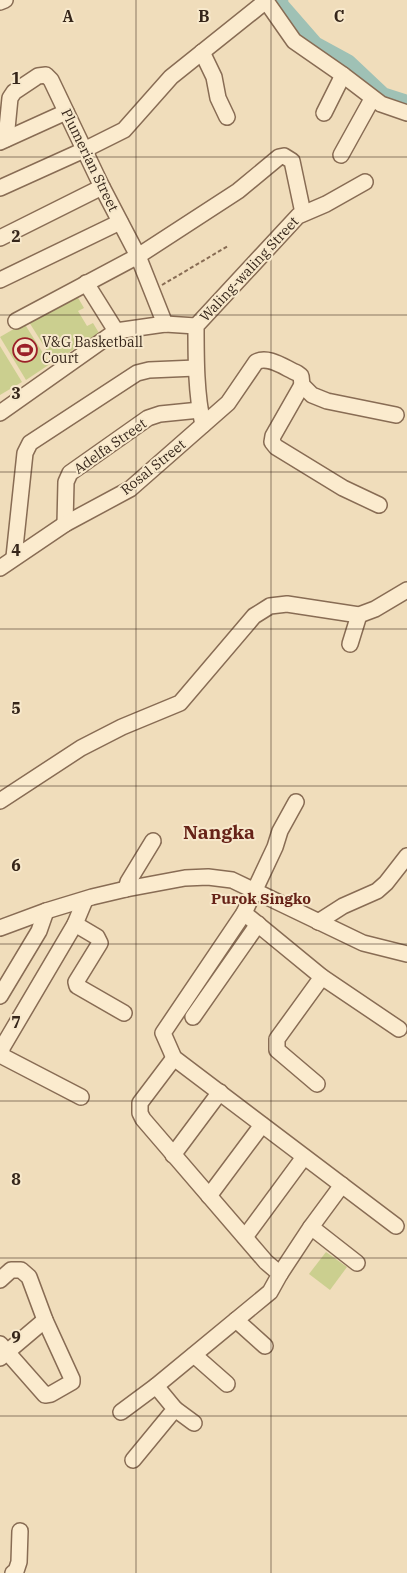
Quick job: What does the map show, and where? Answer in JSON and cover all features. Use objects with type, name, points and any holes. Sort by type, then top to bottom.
[{"type":"street","points":[[0,2],[5,0]]},
{"type":"street","points":[[0,188],[124,130],[171,77],[266,1],[294,41],[381,104],[407,113]]},
{"type":"street","points":[[202,52],[214,77],[218,98],[227,117]]},
{"type":"street","name":"Plumerian Street","points":[[3,140],[10,98],[14,92],[38,76],[46,75],[51,80],[102,187],[138,256],[166,324]]},
{"type":"street","points":[[324,113],[343,75]]},
{"type":"street","points":[[341,155],[372,98]]},
{"type":"street","points":[[3,140],[66,112]]},
{"type":"street","points":[[16,321],[138,256],[238,191],[279,157],[284,156],[292,161],[303,213]]},
{"type":"street","name":"Waling-waling Street","points":[[203,425],[196,368],[196,326],[298,216],[326,204],[365,182]]},
{"type":"street","points":[[0,238],[102,187]]},
{"type":"street","points":[[0,280],[120,222]]},
{"type":"street","points":[[86,283],[116,330]]},
{"type":"street","points":[[0,413],[116,330],[166,324],[196,326]]},
{"type":"street","name":"Rosal Street","points":[[0,568],[65,524],[130,489],[228,403],[256,362],[261,359],[268,360],[297,373],[301,376],[302,385]]},
{"type":"street","points":[[14,557],[25,453],[30,444],[137,373],[149,370],[196,368]]},
{"type":"street","points":[[379,505],[343,488],[276,447],[272,442],[273,436],[302,385],[312,395],[327,401],[396,415]]},
{"type":"street","name":"Adelfa Street","points":[[65,524],[66,482],[70,473],[148,418],[160,414],[200,410]]},
{"type":"street","points":[[0,801],[81,748],[122,727],[180,703],[254,616],[270,606],[287,604],[359,615],[375,609],[407,590]]},
{"type":"street","points":[[350,644],[359,615]]},
{"type":"street","points":[[296,802],[280,831],[275,848],[244,913],[162,1032],[174,1058],[396,1226]]},
{"type":"street","points":[[126,889],[128,882],[152,840]]},
{"type":"street","points":[[318,922],[343,906],[377,891],[407,856]]},
{"type":"street","points":[[0,928],[46,911],[126,889],[185,878],[208,877],[232,880],[363,943],[406,951]]},
{"type":"street","points":[[81,1097],[2,1056],[2,1048],[75,924],[85,900]]},
{"type":"street","points":[[0,996],[39,931],[46,911]]},
{"type":"street","points":[[244,913],[322,977],[399,1029]]},
{"type":"street","points":[[75,924],[97,937],[100,943],[76,982],[77,986],[124,1012]]},
{"type":"street","points":[[193,1017],[258,924]]},
{"type":"street","points":[[317,1084],[277,1050],[277,1039],[322,977]]},
{"type":"street","points":[[174,1058],[140,1104],[143,1118],[266,1262],[280,1274]]},
{"type":"street","points":[[173,1155],[220,1092]]},
{"type":"street","points":[[209,1196],[262,1125]]},
{"type":"street","points":[[245,1237],[304,1157]]},
{"type":"street","points":[[121,1412],[156,1386],[270,1292],[311,1227],[342,1185]]},
{"type":"street","points":[[311,1227],[357,1263]]},
{"type":"street","points":[[0,1280],[11,1270],[21,1270],[29,1277],[45,1320],[72,1379],[71,1384],[51,1394],[44,1395],[2,1352],[45,1320]]},
{"type":"street","points":[[236,1320],[265,1346]]},
{"type":"street","points":[[194,1355],[227,1384]]},
{"type":"street","points":[[156,1386],[175,1409],[194,1423]]},
{"type":"street","points":[[134,1460],[175,1409]]},
{"type":"street","points":[[13,1573],[16,1571],[19,1562],[20,1531]]},
{"type":"path","points":[[152,291],[228,246]]},
{"type":"green space","points":[[77,296],[84,308],[78,311],[87,326],[93,323],[99,333],[54,362],[29,322]]},
{"type":"green space","name":"V&G Basketball Court","points":[[24,323],[50,364],[26,380],[0,337]]},
{"type":"green space","points":[[0,346],[22,382],[0,395]]},
{"type":"green space","points":[[326,1252],[347,1267],[330,1290],[309,1274]]},
{"type":"waterway","points":[[278,0],[279,6],[314,46],[347,64],[382,97],[407,105]]},
{"type":"place","name":"V&G Basketball Court","points":[[25,350]]},
{"type":"district","name":"Nangka","points":[[219,832]]},
{"type":"district","name":"Purok Singko","points":[[261,899]]}]
